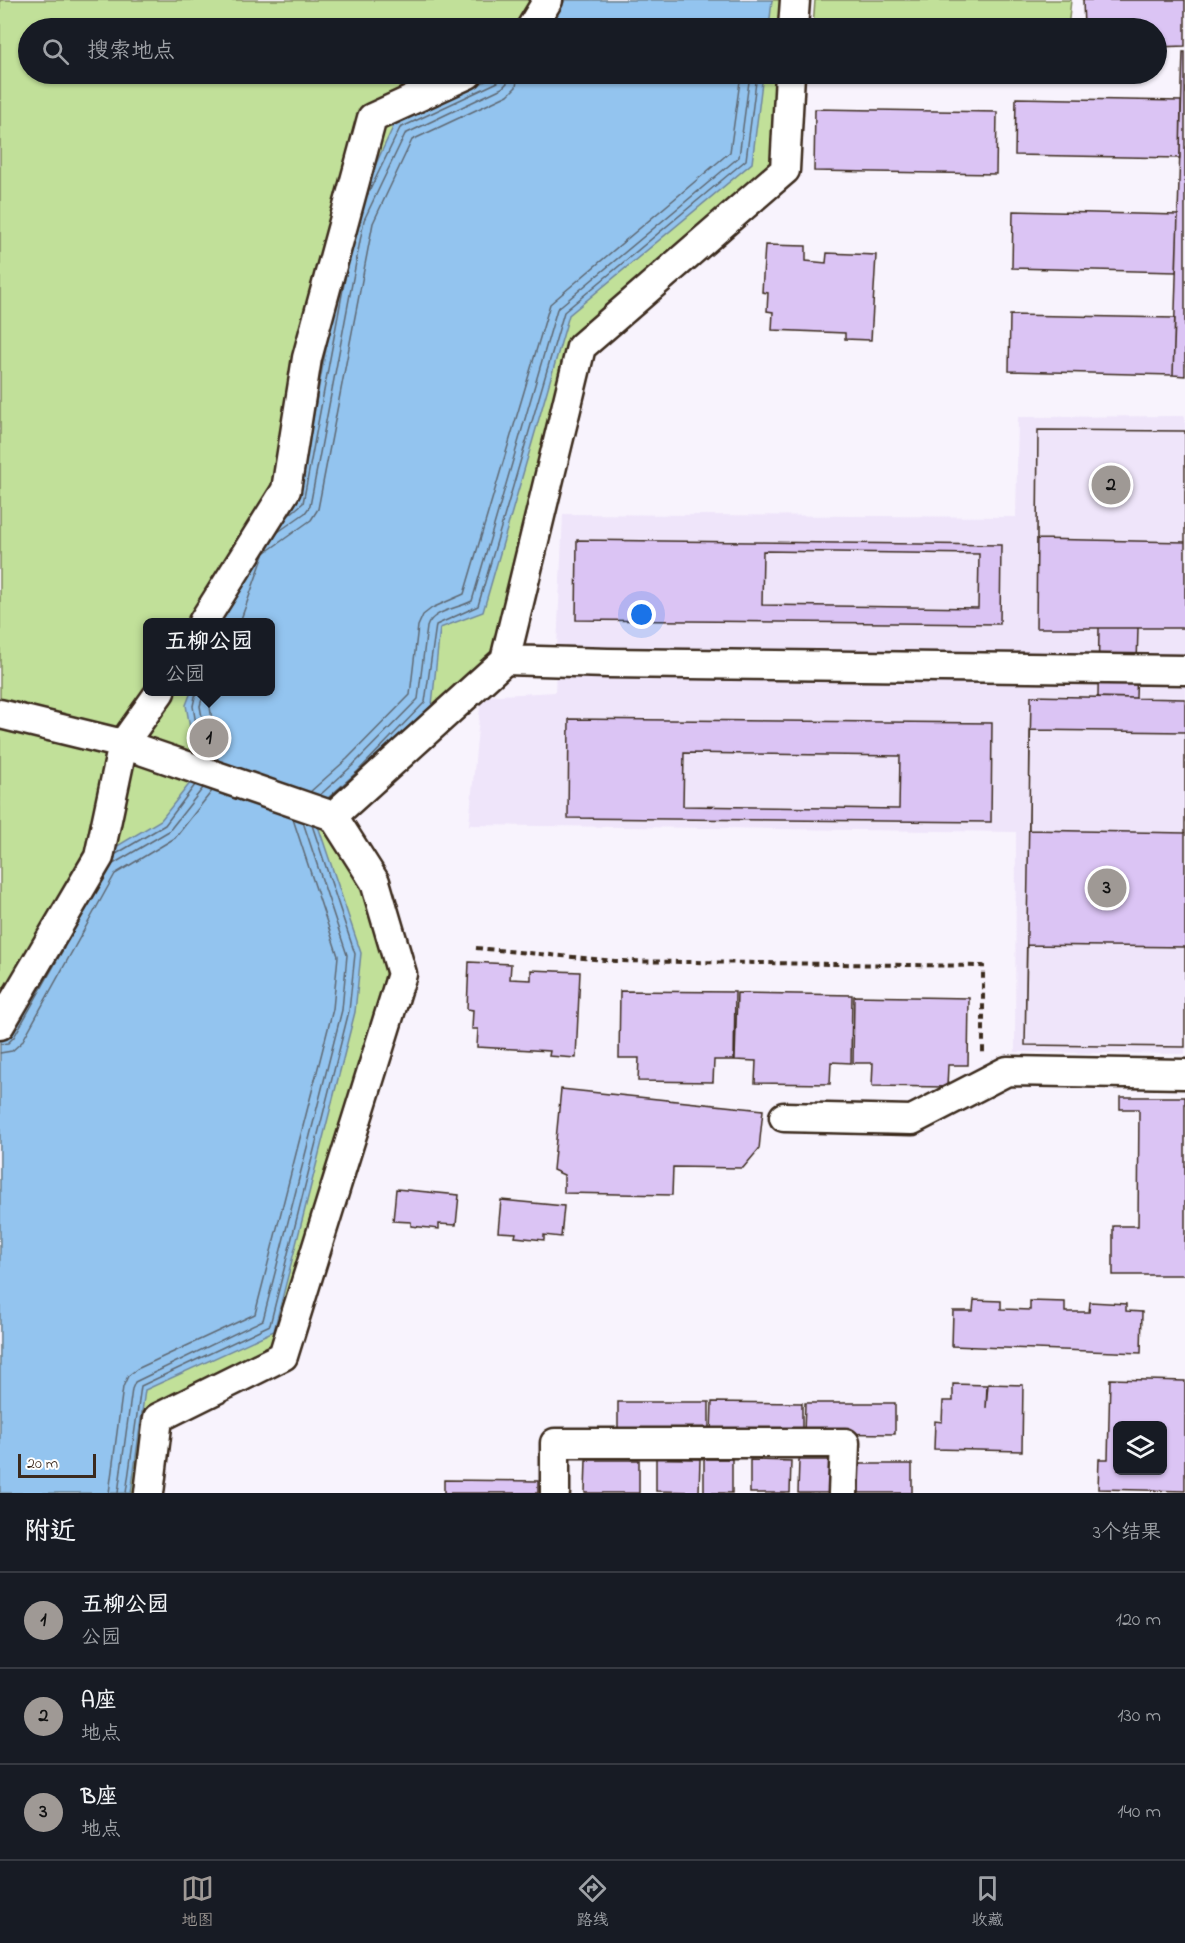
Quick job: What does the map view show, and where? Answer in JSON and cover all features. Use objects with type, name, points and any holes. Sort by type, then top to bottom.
[{"type":"street","points":[[537,18],[549,0]]},
{"type":"street","points":[[794,18],[795,0]]},
{"type":"street","points":[[206,618],[286,490],[307,358],[372,118],[446,84]]},
{"type":"street","points":[[330,815],[505,660],[581,347],[785,170],[789,84]]},
{"type":"street","points":[[505,660],[1185,670]]},
{"type":"street","points":[[0,1025],[99,857],[123,744],[157,696]]},
{"type":"street","points":[[0,714],[123,744],[330,815],[375,882],[402,974],[283,1356],[158,1418],[149,1493]]},
{"type":"street","points":[[784,1117],[912,1120],[1008,1071],[1185,1074]]},
{"type":"street","points":[[555,1493],[555,1443],[844,1443],[843,1493]]},
{"type":"path","points":[[476,948],[615,961],[983,966],[982,1084]]},
{"type":"shaded area","points":[[1185,416],[1185,1054],[1015,1052],[1016,832],[469,825],[481,696],[555,692],[563,514],[1016,517],[1018,417]]},
{"type":"green space","points":[[0,0],[795,0],[794,18],[18,18],[18,84],[789,84],[785,170],[581,347],[505,660],[333,816],[390,955],[294,1335],[158,1418],[149,1493],[0,1493]]},
{"type":"green space","points":[[815,0],[1071,0],[1069,18],[814,18]]},
{"type":"water","points":[[565,0],[772,0],[770,18],[555,18]]},
{"type":"water","points":[[479,84],[762,84],[752,163],[569,315],[483,612],[440,628],[432,705],[362,775],[315,817],[361,953],[355,1012],[274,1331],[145,1390],[131,1493],[0,1493],[0,1035],[99,857],[161,820],[198,773],[186,705],[189,696],[275,696],[275,618],[217,618],[246,538],[297,502],[351,217],[395,123]]},
{"type":"building","points":[[1083,0],[1185,0],[1185,46],[1167,47],[1167,18],[1084,18]]},
{"type":"building","points":[[1183,52],[1185,52],[1185,376],[1173,375]]},
{"type":"building","points":[[1016,98],[1181,101],[1180,158],[1015,155]]},
{"type":"building","points":[[815,109],[997,112],[996,174],[814,171]]},
{"type":"building","points":[[1013,211],[1178,215],[1176,272],[1012,268]]},
{"type":"building","points":[[765,245],[806,246],[806,261],[826,263],[827,253],[876,255],[871,340],[845,339],[845,333],[772,330],[773,312],[767,311],[768,293],[762,292]]},
{"type":"building","points":[[1010,315],[1175,318],[1173,375],[1009,371]]},
{"type":"building","points":[[1038,430],[1185,431],[1185,628],[1036,628]]},
{"type":"building","points":[[1038,430],[1185,431],[1185,542],[1037,539]]},
{"type":"building","points":[[577,540],[1001,545],[1000,624],[576,620]]},
{"type":"building","points":[[763,551],[979,554],[978,608],[762,605]]},
{"type":"building","points":[[1099,628],[1138,628],[1136,698],[1098,697]]},
{"type":"building","points":[[1031,696],[1185,699],[1185,1047],[1025,1045]]},
{"type":"building","points":[[569,719],[992,723],[991,822],[568,818]]},
{"type":"building","points":[[1030,730],[1185,732],[1185,833],[1029,830]]},
{"type":"building","points":[[684,753],[900,756],[899,809],[683,806]]},
{"type":"building","points":[[1027,945],[1185,947],[1185,1047],[1025,1045]]},
{"type":"building","points":[[469,962],[511,964],[510,979],[531,980],[531,970],[580,972],[576,1058],[549,1056],[550,1051],[477,1047],[478,1029],[472,1029],[473,1010],[467,1009]]},
{"type":"building","points":[[620,991],[735,992],[734,1060],[714,1060],[713,1082],[638,1081],[639,1058],[619,1058]]},
{"type":"building","points":[[737,993],[852,995],[851,1063],[831,1062],[830,1084],[755,1083],[756,1061],[735,1060]]},
{"type":"building","points":[[854,996],[969,998],[968,1065],[948,1065],[947,1087],[872,1086],[873,1063],[853,1063]]},
{"type":"building","points":[[561,1089],[763,1110],[759,1149],[743,1168],[673,1167],[672,1195],[564,1193],[564,1175],[553,1170]]},
{"type":"building","points":[[1120,1097],[1185,1097],[1185,1275],[1113,1275],[1113,1226],[1138,1226],[1139,1109],[1120,1109]]},
{"type":"building","points":[[396,1189],[459,1195],[456,1225],[439,1224],[439,1229],[411,1226],[411,1222],[393,1221]]},
{"type":"building","points":[[501,1200],[564,1206],[561,1237],[544,1235],[544,1240],[515,1237],[516,1233],[498,1232]]},
{"type":"building","points":[[974,1300],[1001,1301],[1001,1309],[1030,1310],[1030,1301],[1065,1302],[1065,1312],[1089,1312],[1090,1302],[1126,1304],[1126,1311],[1142,1312],[1141,1353],[952,1346],[953,1311],[973,1311]]},
{"type":"building","points":[[1110,1379],[1185,1381],[1185,1491],[1098,1489],[1099,1459],[1108,1459]]},
{"type":"building","points":[[953,1384],[987,1385],[986,1408],[988,1384],[1023,1385],[1022,1451],[934,1449],[935,1421],[942,1422],[943,1401],[953,1401]]},
{"type":"building","points":[[618,1402],[709,1402],[709,1433],[618,1432]]},
{"type":"building","points":[[712,1402],[802,1403],[802,1433],[711,1433]]},
{"type":"building","points":[[805,1403],[895,1403],[895,1434],[804,1433]]},
{"type":"building","points":[[656,1458],[700,1459],[699,1492],[656,1491]]},
{"type":"building","points":[[704,1459],[732,1459],[732,1493],[704,1493]]},
{"type":"building","points":[[586,1460],[639,1460],[639,1493],[585,1493]]},
{"type":"building","points":[[750,1460],[791,1461],[790,1493],[750,1493]]},
{"type":"building","points":[[799,1460],[838,1460],[837,1493],[798,1493]]},
{"type":"building","points":[[859,1464],[912,1464],[912,1493],[859,1493]]},
{"type":"building","points":[[444,1480],[538,1481],[538,1493],[444,1493]]},
{"type":"place","name":"A座","points":[[1111,485]]},
{"type":"place","name":"五柳公园","points":[[209,738]]},
{"type":"place","name":"B座","points":[[1107,888]]}]
